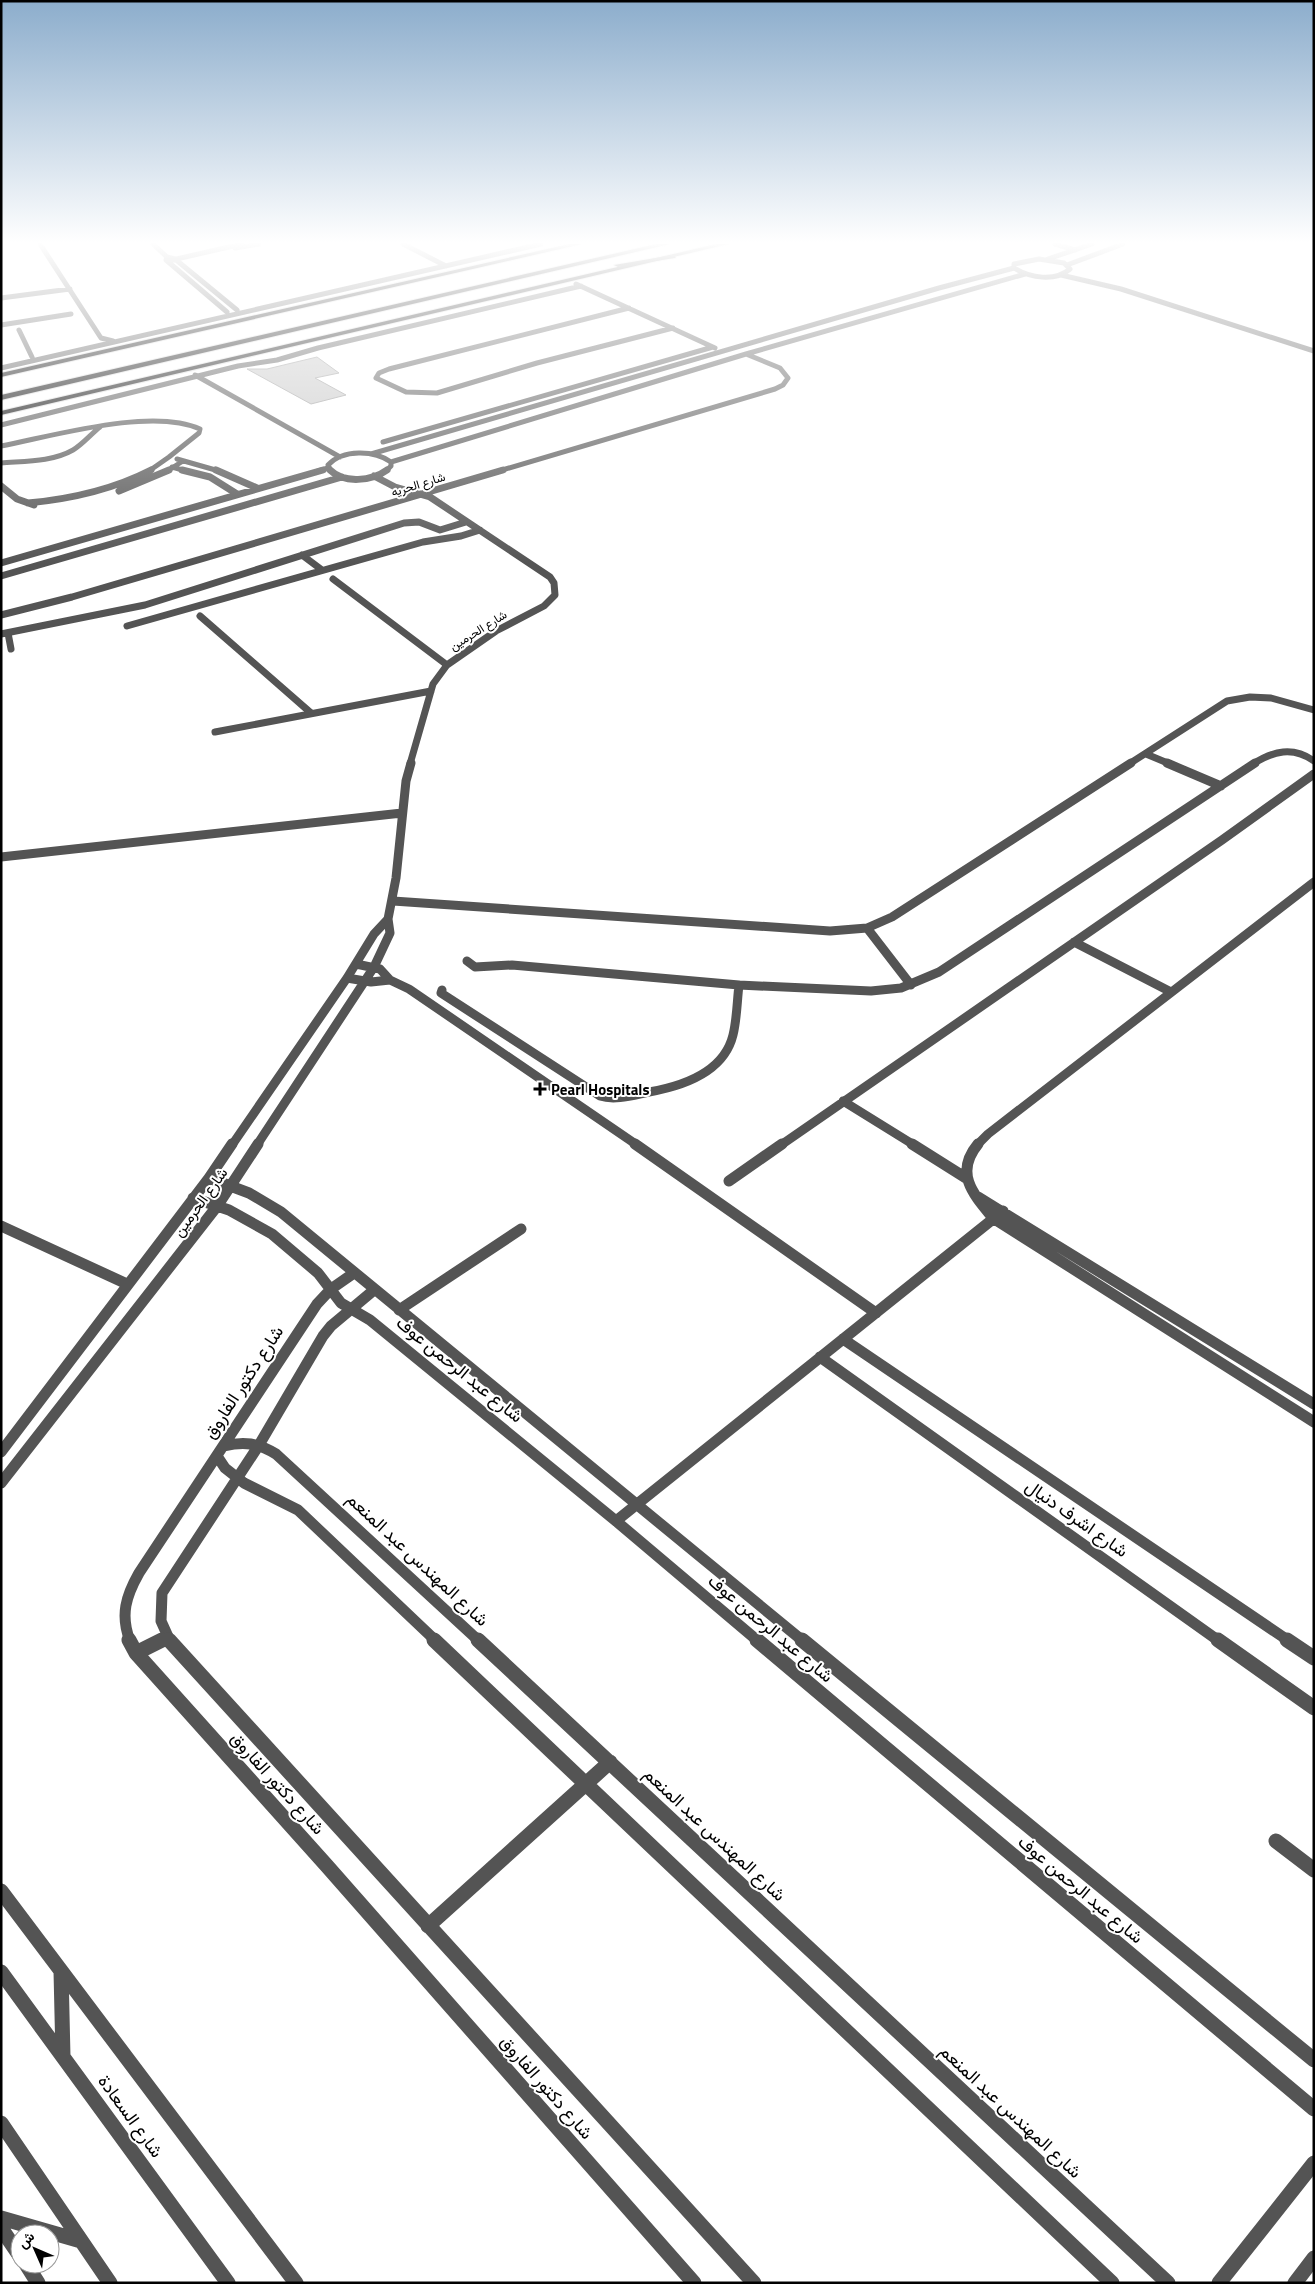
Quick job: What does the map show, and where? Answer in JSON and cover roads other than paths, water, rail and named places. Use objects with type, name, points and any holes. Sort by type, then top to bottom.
[{"type":"highway","points":[[1,375],[113,351]]},
{"type":"highway","points":[[1,389],[169,351]]},
{"type":"highway","points":[[1,398],[206,351]]},
{"type":"highway","points":[[1,413],[269,351]]},
{"type":"street","points":[[29,351],[32,357]]},
{"type":"street","points":[[1,366],[60,351]]},
{"type":"street","points":[[1,366],[63,351]]},
{"type":"street","points":[[60,362],[77,356],[85,351]]},
{"type":"street","points":[[1,425],[243,365],[282,359],[310,351]]},
{"type":"street","points":[[460,351],[386,370],[377,375],[377,380],[410,393],[437,393],[586,351]]},
{"type":"street","points":[[391,386],[388,380],[391,376],[413,368],[480,351]]},
{"type":"street","points":[[383,442],[702,351]]},
{"type":"street","points":[[371,454],[729,351]]},
{"type":"street","points":[[391,462],[758,351]]},
{"type":"street","name":"شارع الحريه","points":[[1,615],[72,597],[423,494],[775,389],[786,383],[788,378],[783,370],[746,354]]},
{"type":"street","points":[[406,364],[413,368]]},
{"type":"street","points":[[185,370],[340,457]]},
{"type":"street","points":[[652,373],[666,378]]},
{"type":"street","points":[[1,446],[101,425],[146,420],[192,426],[200,429],[199,433],[168,458],[133,478],[100,490],[66,498],[28,503]]},
{"type":"street","points":[[1,463],[41,460],[67,453],[79,446],[101,425]]},
{"type":"street","points":[[403,444],[421,453]]},
{"type":"street","points":[[328,468],[330,462],[340,457],[355,454],[384,456],[391,462]]},
{"type":"street","points":[[168,458],[224,472],[257,488]]},
{"type":"street","points":[[1,486],[17,499],[28,503],[39,506],[56,506],[106,494],[144,482],[175,468],[183,461]]},
{"type":"street","points":[[328,468],[330,472],[342,477],[358,478],[374,476],[388,470],[391,462]]},
{"type":"street","points":[[159,464],[210,478],[237,494]]},
{"type":"street","points":[[1,563],[328,468]]},
{"type":"street","points":[[305,475],[319,484]]},
{"type":"street","name":"شارع الحرمين","points":[[1,1483],[218,1205],[374,967],[390,933],[388,919],[393,901],[408,774],[431,691],[439,674],[447,665],[496,631],[544,606],[555,595],[556,589],[550,577],[430,497],[395,488],[374,476]]},
{"type":"street","points":[[1,576],[342,477]]},
{"type":"street","points":[[100,490],[106,494]]},
{"type":"street","points":[[11,650],[4,633],[149,604],[408,522],[419,522],[440,530],[466,522]]},
{"type":"street","points":[[127,626],[423,542],[461,536],[480,530]]},
{"type":"street","points":[[302,555],[322,570]]},
{"type":"street","points":[[333,579],[447,665]]},
{"type":"street","points":[[149,604],[163,616]]},
{"type":"street","points":[[200,616],[311,713]]},
{"type":"street","points":[[215,732],[431,691]]},
{"type":"street","points":[[393,901],[830,931],[867,928],[892,917],[1227,701],[1240,697],[1272,696],[1314,710]]},
{"type":"street","points":[[467,961],[475,967],[512,965],[739,985],[871,991],[911,985],[939,972],[1274,752],[1294,752],[1314,761]]},
{"type":"street","points":[[1146,754],[1221,786]]},
{"type":"street","points":[[728,1181],[1314,774]]},
{"type":"street","points":[[1,857],[402,813]]},
{"type":"street","points":[[1314,882],[981,1140],[974,1146],[967,1161],[966,1178],[972,1194],[993,1218],[1314,1422]]},
{"type":"street","name":"شارع الحرمين","points":[[1,1452],[209,1178],[347,978],[374,934],[388,919]]},
{"type":"street","points":[[867,928],[911,985]]},
{"type":"street","points":[[1074,942],[1170,992]]},
{"type":"street","points":[[356,964],[374,967],[385,972],[390,980]]},
{"type":"street","points":[[347,978],[365,981],[390,980],[414,992],[535,1074],[876,1313]]},
{"type":"street","points":[[442,990],[441,993],[600,1096],[608,1098],[646,1093],[684,1083],[715,1065],[732,1041],[739,985]]},
{"type":"street","points":[[516,1061],[532,1052]]},
{"type":"street","points":[[535,1074],[552,1064]]},
{"type":"street","points":[[843,1101],[966,1178]]},
{"type":"street","name":"شارع عبد الرحمن عوف","points":[[209,1178],[232,1185],[249,1193],[281,1212],[1314,2060]]},
{"type":"street","points":[[972,1194],[1003,1210],[1314,1404]]},
{"type":"street","name":"شارع عبد الرحمن عوف","points":[[193,1198],[218,1205],[262,1225],[313,1269],[331,1289],[338,1301],[374,1324],[616,1521],[1314,2109]]},
{"type":"street","points":[[616,1521],[1003,1210]]},
{"type":"street","points":[[1,1226],[127,1284]]},
{"type":"street","points":[[399,1310],[521,1229]]},
{"type":"street","name":"شارع دكتور الفاروق","points":[[354,1273],[331,1289],[317,1304],[128,1593],[123,1614],[125,1635],[136,1653],[327,1866],[694,2283]]},
{"type":"street","name":"شارع دكتور الفاروق","points":[[374,1290],[352,1310],[330,1326],[323,1336],[259,1444],[162,1594],[158,1609],[160,1623],[167,1637],[754,2283]]},
{"type":"street","name":"شارع اشرف دنيال","points":[[843,1339],[1314,1658]]},
{"type":"street","name":"شارع اشرف دنيال","points":[[820,1357],[1314,1708]]},
{"type":"street","name":"شارع المهندس عبد المنعم","points":[[220,1451],[242,1441],[259,1444],[286,1460],[301,1477],[610,1762],[1168,2283]]},
{"type":"street","points":[[220,1451],[236,1479],[260,1493],[287,1503],[298,1510],[1112,2283]]},
{"type":"street","points":[[136,1653],[167,1637]]},
{"type":"street","points":[[428,1926],[610,1762]]},
{"type":"street","points":[[1276,1841],[1314,1870]]},
{"type":"street","points":[[1,1891],[296,2283]]},
{"type":"street","points":[[61,1971],[63,2057]]},
{"type":"street","name":"شارع السعادة","points":[[1,1972],[228,2283]]},
{"type":"street","points":[[1,2123],[110,2283]]},
{"type":"street","points":[[1219,2283],[1314,2163]]},
{"type":"street","points":[[1,2218],[81,2241]]},
{"type":"street","points":[[1,2228],[10,2241]]},
{"type":"street","points":[[1295,2283],[1314,2258]]},
{"type":"place","name":"Pearl Hospitals","points":[[540,1089]]}]
